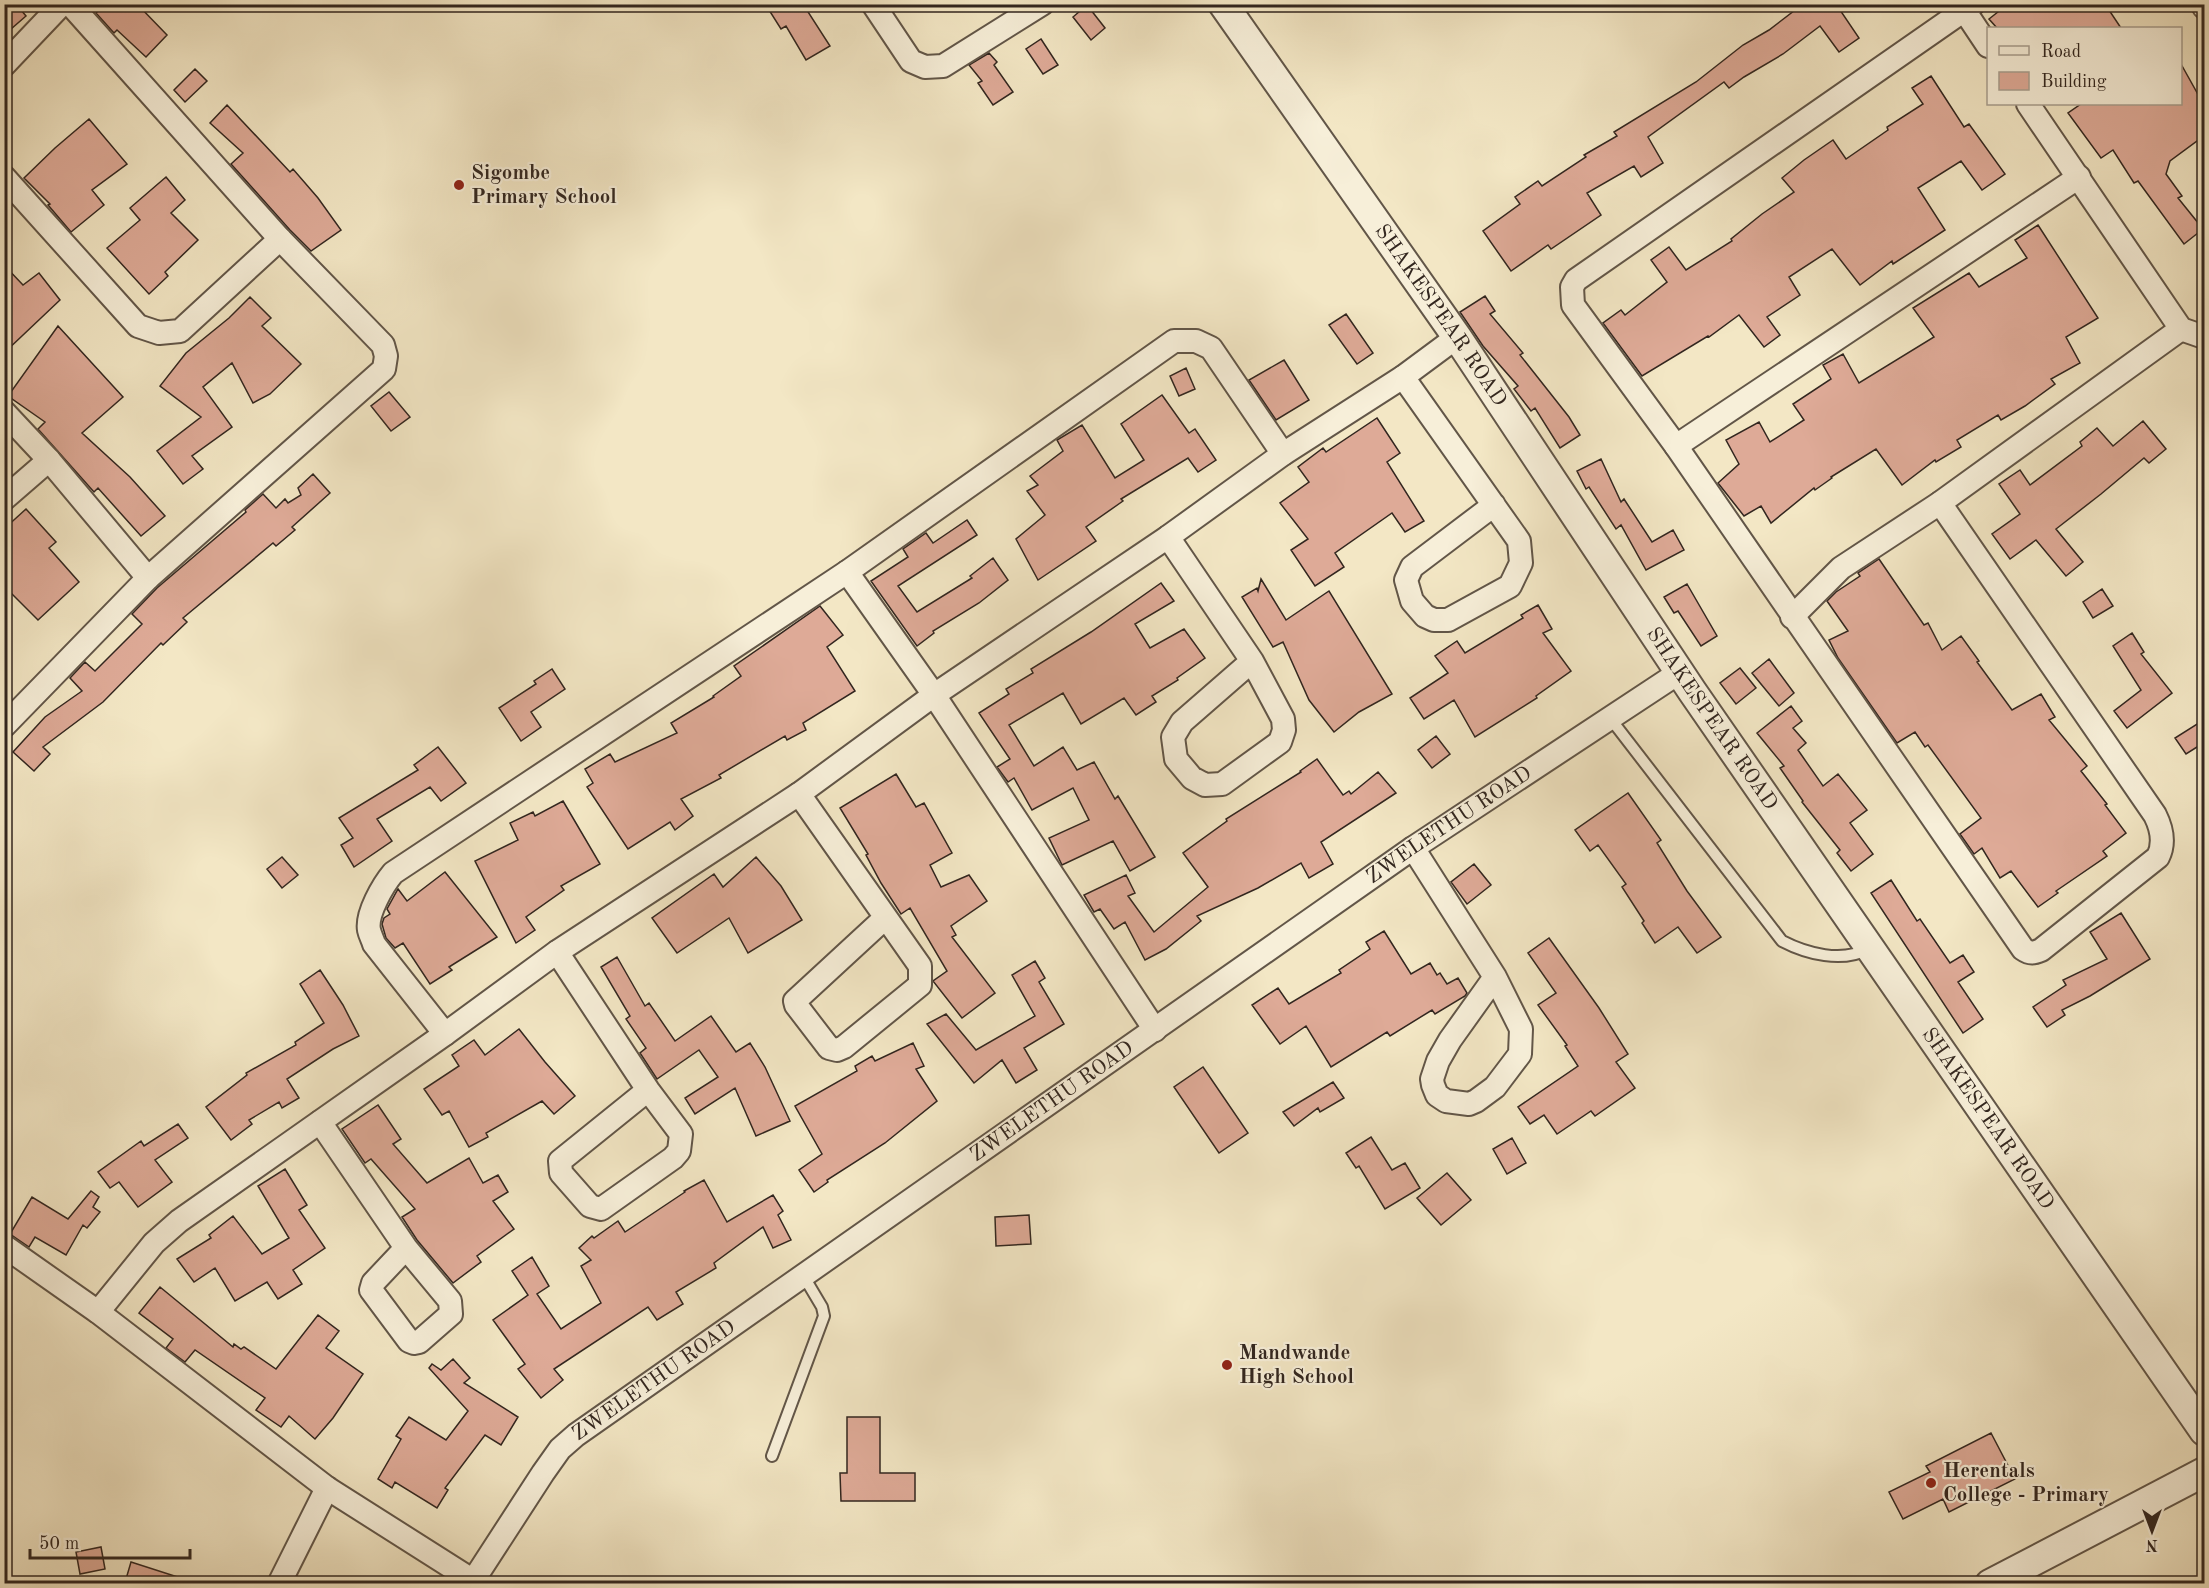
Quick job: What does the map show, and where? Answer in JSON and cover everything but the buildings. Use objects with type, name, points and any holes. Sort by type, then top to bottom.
[{"type":"street","points":[[4,64],[62,4]]},
{"type":"street","points":[[4,726],[148,578],[384,369],[386,356],[383,345],[280,239],[70,4]]},
{"type":"street","points":[[873,4],[911,61],[925,67],[943,66],[1042,4]]},
{"type":"street","name":"SHAKESPEAR ROAD","points":[[1223,4],[1457,338],[1680,672],[2205,1431]]},
{"type":"street","points":[[1940,502],[2160,825],[2163,840],[2158,857],[2041,950],[2031,953],[2023,949],[1676,446],[1573,305],[1572,287],[1576,280],[1966,6],[1987,43]]},
{"type":"street","points":[[2029,105],[2181,328],[2205,337]]},
{"type":"street","points":[[4,177],[138,326],[159,333],[180,331],[280,239]]},
{"type":"street","points":[[1676,446],[2079,177]]},
{"type":"street","points":[[1792,617],[1842,568],[1940,502],[2181,328]]},
{"type":"street","points":[[98,1312],[163,1234],[557,952],[799,794],[934,695],[1168,537],[1283,454],[1403,377],[1457,338]]},
{"type":"street","points":[[445,1034],[374,944],[369,928],[370,916],[386,882],[393,873],[847,572],[1174,341],[1196,341],[1211,348],[1283,454]]},
{"type":"street","points":[[1403,377],[1494,505],[1519,541],[1521,563],[1510,586],[1448,620],[1434,620],[1425,616],[1412,601],[1406,580],[1412,567],[1494,505]]},
{"type":"street","points":[[4,412],[49,460],[148,578]]},
{"type":"street","points":[[4,499],[49,460]]},
{"type":"street","points":[[1168,537],[1252,661],[1283,719],[1284,730],[1280,742],[1222,784],[1205,785],[1192,778],[1176,759],[1173,737],[1182,722],[1252,661]]},
{"type":"street","points":[[847,572],[934,695],[1155,1030]]},
{"type":"street","name":"ZWELETHU ROAD","points":[[472,1582],[547,1466],[560,1449],[576,1435],[1413,848],[1680,672]]},
{"type":"street","points":[[799,794],[920,966],[922,975],[920,985],[844,1047],[837,1050],[830,1048],[795,1001],[885,918]]},
{"type":"street","points":[[1413,848],[1495,977],[1520,1026],[1520,1054],[1495,1087],[1481,1098],[1468,1104],[1446,1101],[1437,1095],[1433,1085],[1432,1079],[1438,1061],[1450,1040],[1495,977]]},
{"type":"street","points":[[557,952],[648,1090],[681,1134],[679,1151],[673,1158],[606,1206],[601,1209],[594,1208],[561,1173],[560,1161],[648,1090]]},
{"type":"street","points":[[320,1122],[406,1248]]},
{"type":"street","points":[[4,1246],[98,1312],[327,1488],[472,1582]]},
{"type":"street","points":[[1990,1584],[2205,1472]]},
{"type":"street","points":[[279,1584],[327,1488]]},
{"type":"lane","points":[[1610,718],[1782,941],[1802,950],[1833,956],[1856,955],[1870,948]]},
{"type":"lane","points":[[772,1456],[824,1316],[822,1307],[803,1275]]},
{"type":"place","name":"Sigombe Primary School","points":[[459,185]]},
{"type":"place","name":"Mandwande High School","points":[[1227,1365]]},
{"type":"place","name":"Herentals College - Primary","points":[[1931,1483]]}]
